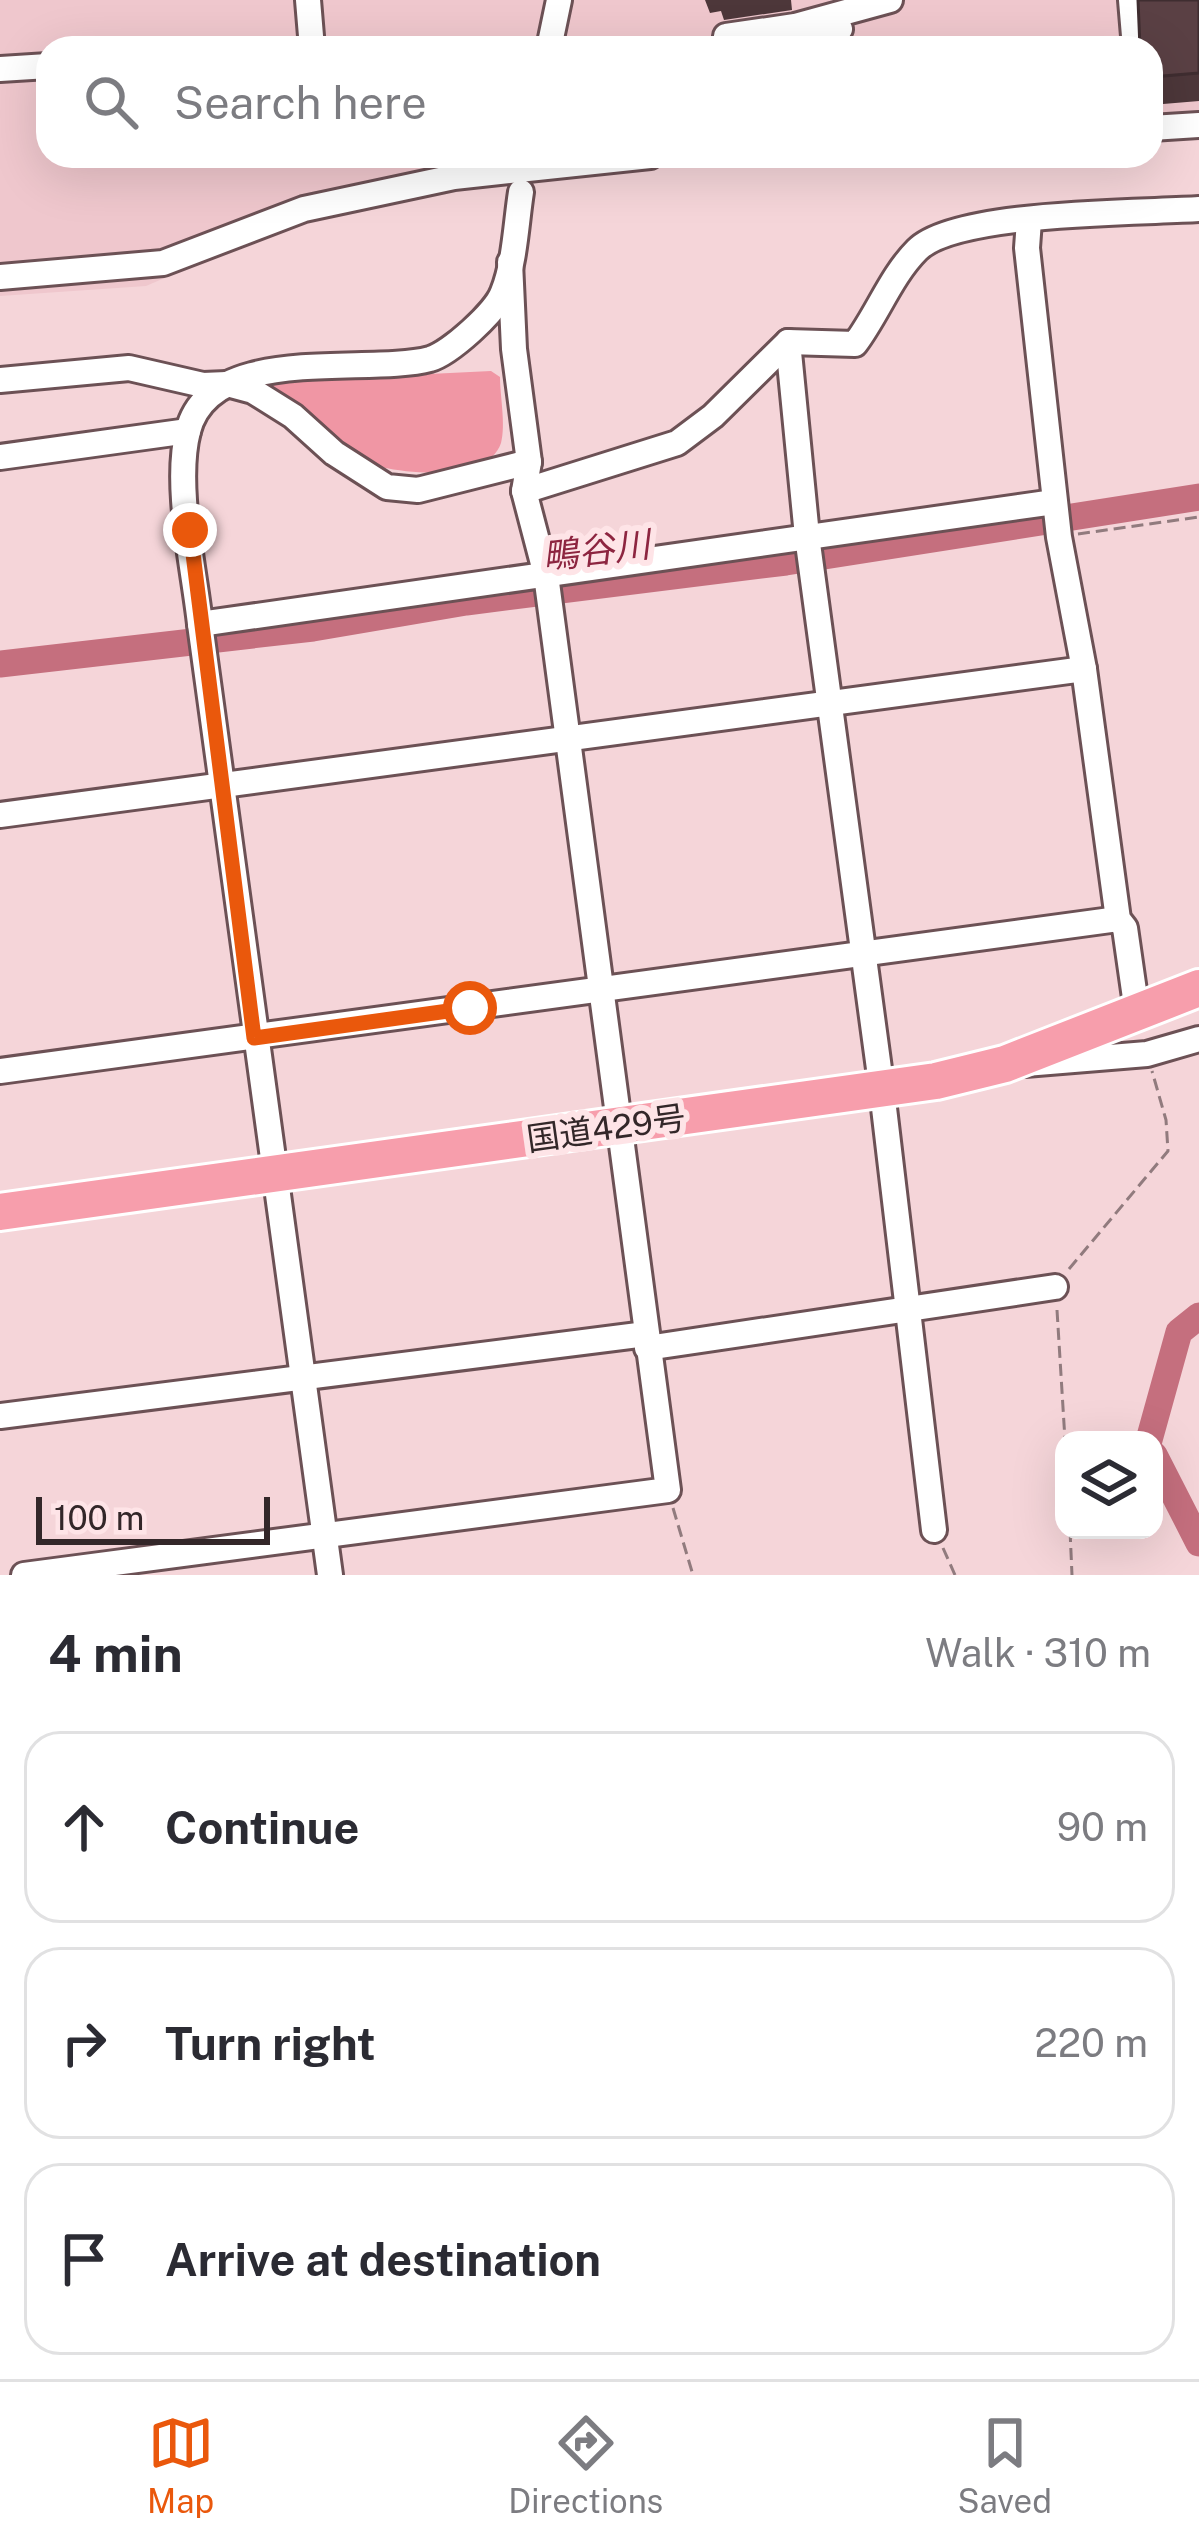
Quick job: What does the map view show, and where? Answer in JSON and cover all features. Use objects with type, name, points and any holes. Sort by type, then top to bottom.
[{"type":"highway","name":"国道429号","points":[[0,1211],[882,1091],[1005,1064],[1199,988]]},
{"type":"street","points":[[552,36],[560,0]]},
{"type":"street","points":[[726,36],[795,26],[888,0],[887,12],[818,36]]},
{"type":"street","points":[[1131,0],[1134,36]]},
{"type":"street","points":[[301,1],[309,36]]},
{"type":"street","points":[[0,69],[36,67]]},
{"type":"street","points":[[1163,127],[1199,125]]},
{"type":"street","points":[[0,277],[164,263],[304,208],[454,177],[538,168]]},
{"type":"street","points":[[0,380],[129,368],[203,385],[227,384],[297,365],[433,358],[481,322],[503,295],[521,192]]},
{"type":"street","points":[[524,491],[677,443],[713,416],[788,342],[855,344],[917,249],[945,232],[1029,220],[1199,209]]},
{"type":"street","points":[[1029,220],[1027,248],[1054,502],[1084,670],[1118,919],[1125,928],[1138,1012]]},
{"type":"street","points":[[28,1575],[668,1490],[546,575],[524,491],[529,462],[514,349],[510,262]]},
{"type":"street","points":[[788,342],[807,536],[882,1091],[934,1530]]},
{"type":"street","points":[[227,384],[208,400],[188,431],[184,483],[254,1038],[330,1575]]},
{"type":"street","points":[[227,384],[253,391],[387,487],[418,490],[529,462]]},
{"type":"street","points":[[0,457],[188,431]]},
{"type":"street","points":[[200,624],[1054,502]]},
{"type":"street","points":[[0,815],[1084,670]]},
{"type":"street","points":[[0,1071],[1118,919]]},
{"type":"street","points":[[1005,1064],[1147,1054],[1199,1039]]},
{"type":"street","points":[[0,1416],[646,1341],[1055,1287]]},
{"type":"path","points":[[1059,537],[1199,517]]},
{"type":"path","points":[[1064,1431],[1055,1287],[1168,1150],[1166,1120],[1147,1054]]},
{"type":"path","points":[[668,1490],[693,1575]]},
{"type":"path","points":[[934,1530],[956,1575]]},
{"type":"path","points":[[1070,1539],[1072,1575]]},
{"type":"shaded area","points":[[0,0],[1199,0],[1199,137],[1163,139],[1163,36],[36,36],[36,168],[643,168],[377,198],[265,235],[146,286],[0,296]]},
{"type":"shaded area","points":[[491,371],[500,377],[501,443],[491,457],[474,467],[453,471],[403,471],[344,455],[263,390],[265,382]]},
{"type":"building","points":[[1138,0],[1199,0],[1199,73],[1163,76],[1163,36],[1140,36]]},
{"type":"waterway","name":"鴫谷川","points":[[0,664],[313,628],[466,602],[786,562],[1199,497]]},
{"type":"waterway","points":[[1152,1431],[1179,1332],[1199,1316]]},
{"type":"waterway","points":[[1163,1473],[1199,1543]]},
{"type":"route","points":[[190,530],[254,1038],[470,1008]]}]
